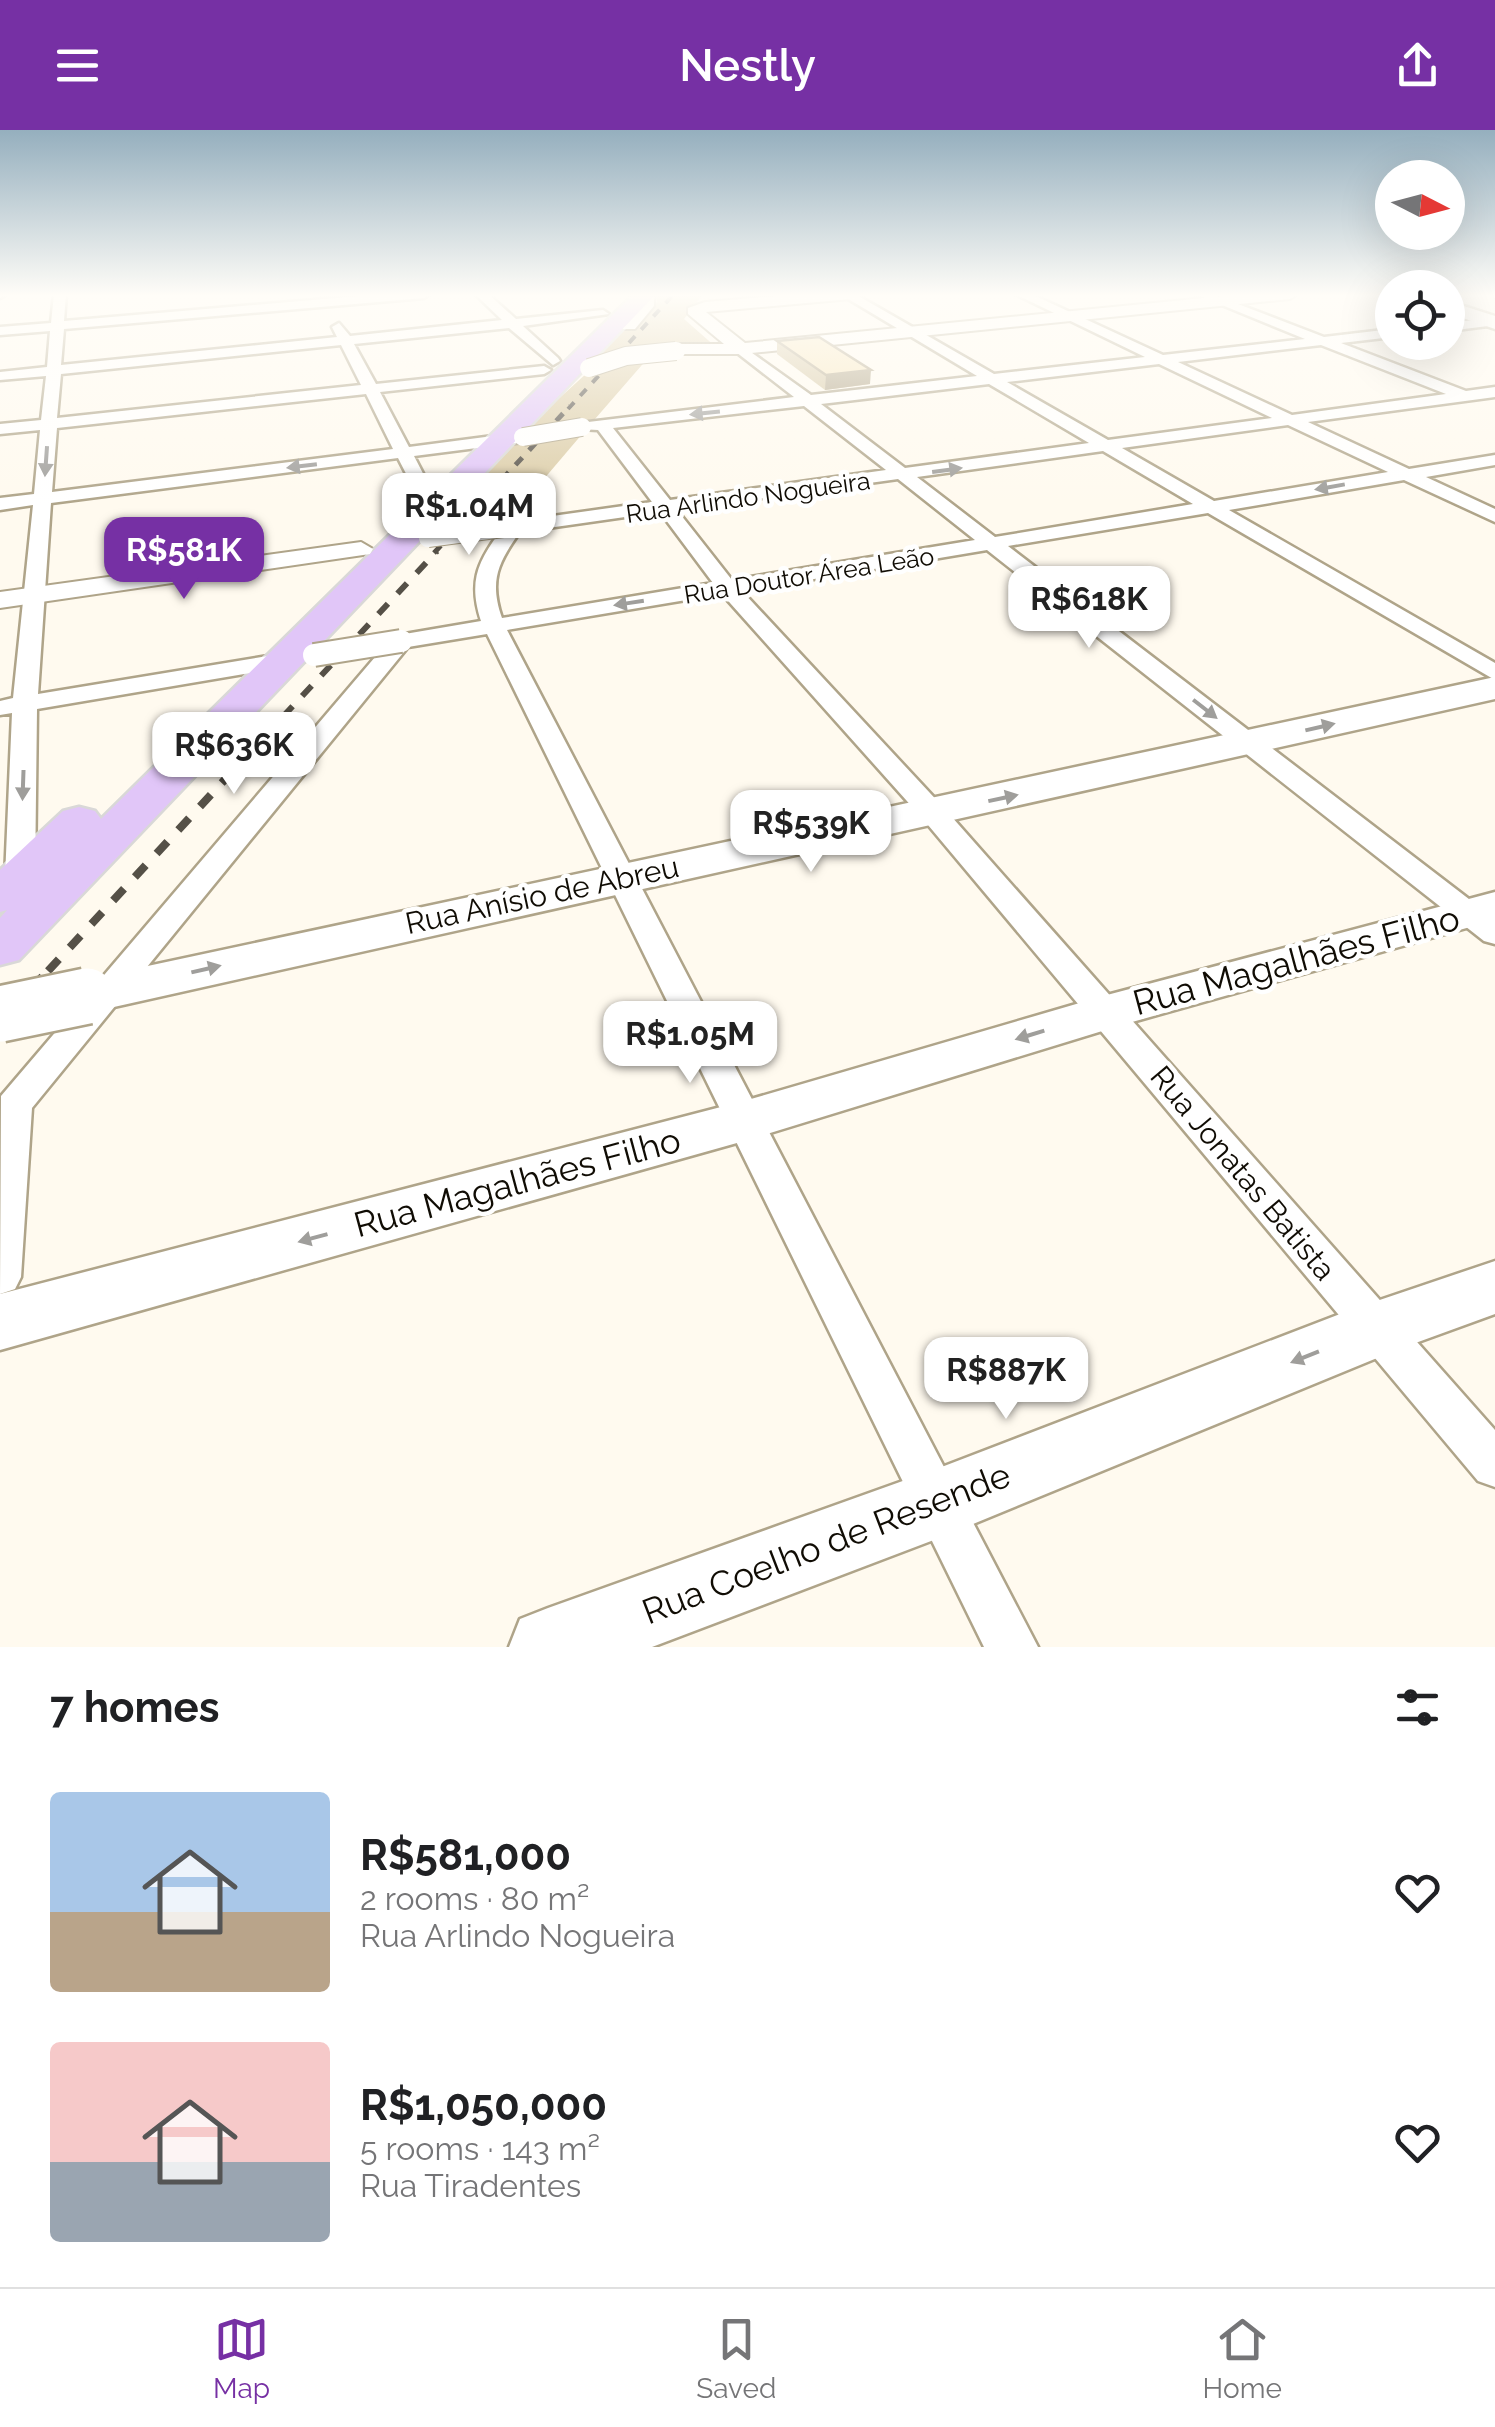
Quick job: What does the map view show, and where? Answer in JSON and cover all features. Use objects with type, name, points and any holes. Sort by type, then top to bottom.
[{"type":"main road","points":[[10,887],[280,661],[413,540],[504,434],[574,365]]},
{"type":"main road","points":[[0,948],[280,661],[361,548],[422,489],[504,434],[548,366]]},
{"type":"main road","name":"Rua Anísio de Abreu","points":[[0,1014],[1495,688]]},
{"type":"main road","name":"Rua Magalhães Filho","points":[[0,1322],[744,1121],[1106,1012],[1486,917]]},
{"type":"main road","name":"Rua Coelho de Resende","points":[[548,1647],[939,1503],[1376,1328],[1495,1287]]},
{"type":"street","points":[[10,887],[12,706],[35,595],[55,365]]},
{"type":"street","points":[[0,376],[113,365]]},
{"type":"street","points":[[358,365],[422,489]]},
{"type":"street","points":[[504,434],[589,368],[599,365]]},
{"type":"street","points":[[761,365],[1248,744],[1486,917]]},
{"type":"street","points":[[965,365],[1495,673]]},
{"type":"street","points":[[0,504],[403,454],[504,434],[1114,365]]},
{"type":"street","points":[[1173,365],[1495,516]]},
{"type":"street","points":[[1383,365],[1495,408]]},
{"type":"street","points":[[0,429],[548,366]]},
{"type":"street","name":"Rua Arlindo Nogueira","points":[[0,600],[1495,392]]},
{"type":"street","name":"Rua Jonatas Batista","points":[[592,426],[726,587],[933,813],[1495,1465]]},
{"type":"street","name":"Rua Doutor Área Leão","points":[[12,706],[1495,460]]},
{"type":"street","points":[[508,527],[480,586],[494,626],[1012,1647]]},
{"type":"street","points":[[0,1277],[7,1113],[99,993],[402,641]]},
{"type":"shaded area","points":[[589,365],[642,365],[595,419],[524,430],[587,373]]},
{"type":"shaded area","points":[[583,433],[509,520],[429,529],[507,446]]},
{"type":"building","points":[[811,365],[863,365],[871,370],[826,375]]},
{"type":"railway","points":[[568,409],[609,365]]},
{"type":"railway","points":[[434,553],[570,406]]},
{"type":"railway","points":[[264,737],[437,551]]},
{"type":"railway","points":[[48,971],[266,735]]},
{"type":"railway","points":[[0,1023],[50,969]]}]
